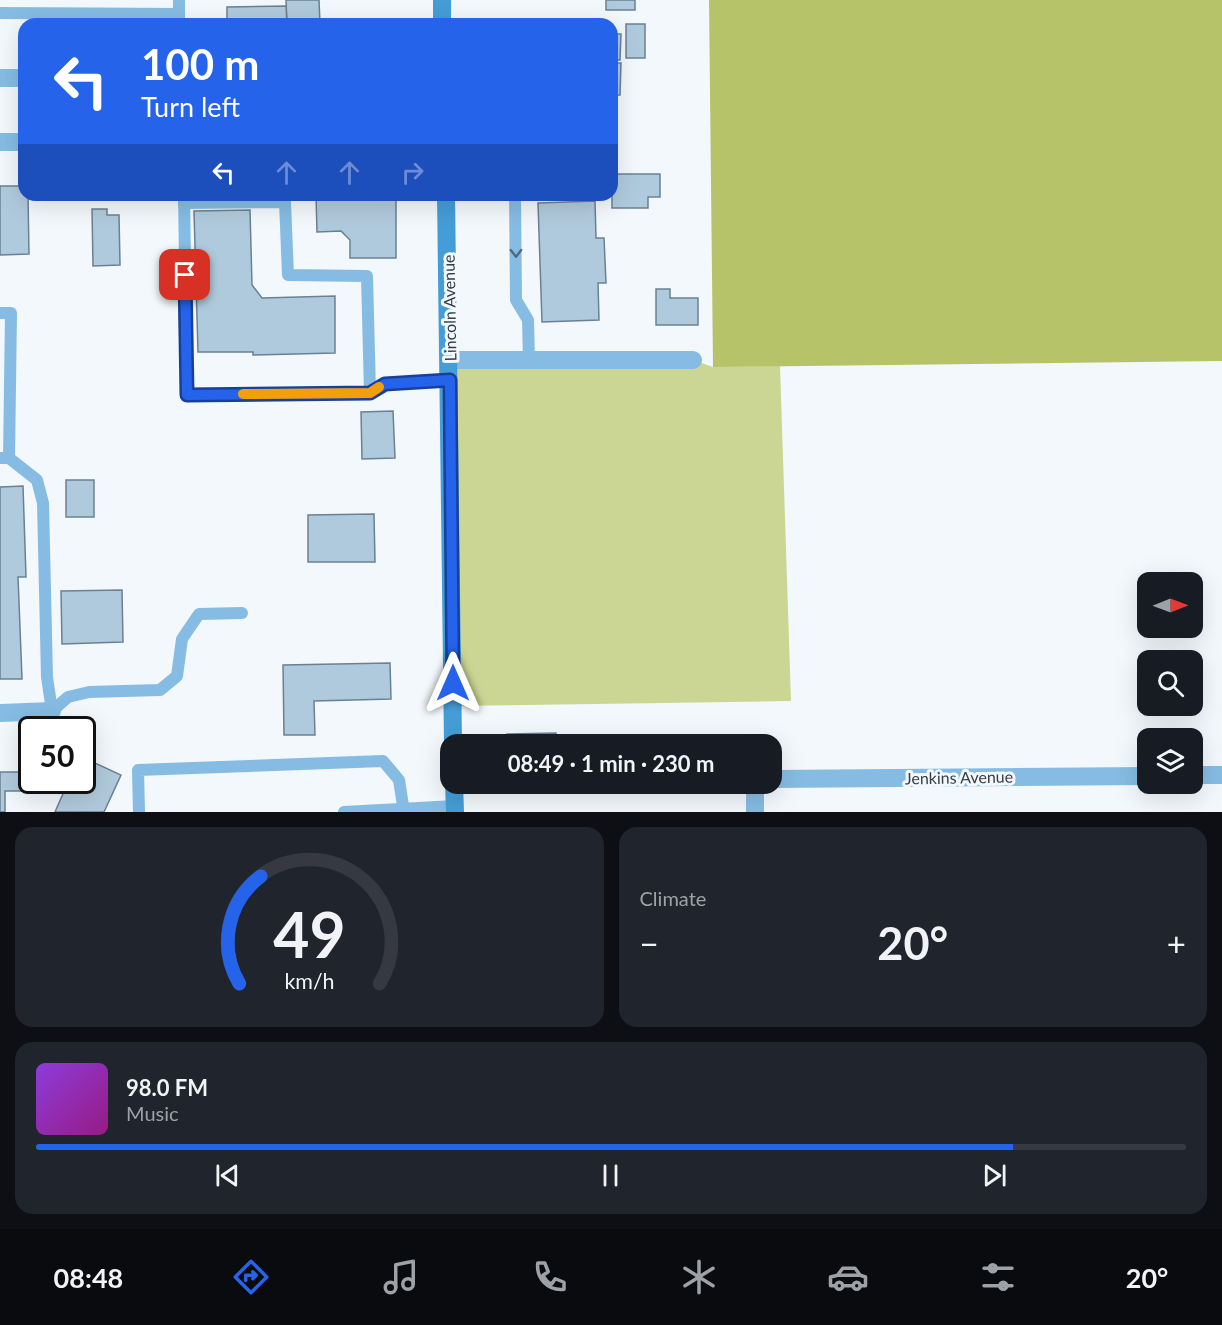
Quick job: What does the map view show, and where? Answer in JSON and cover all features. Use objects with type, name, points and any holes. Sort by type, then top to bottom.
[{"type":"main road","points":[[442,0],[442,18]]},
{"type":"main road","name":"Lincoln Avenue","points":[[446,201],[450,360],[453,734]]},
{"type":"main road","points":[[454,794],[455,809]]},
{"type":"street","points":[[0,78],[18,78]]},
{"type":"street","points":[[0,142],[18,142]]},
{"type":"street","points":[[450,360],[693,360]]},
{"type":"street","points":[[0,713],[52,711]]},
{"type":"street","points":[[1203,775],[1222,775]]},
{"type":"street","name":"Jenkins Avenue","points":[[782,779],[1137,776]]},
{"type":"street","points":[[754,812],[755,794]]},
{"type":"lane","points":[[179,0],[179,18]]},
{"type":"lane","points":[[0,13],[149,18]]},
{"type":"lane","points":[[184,201],[187,395],[370,393],[385,384],[450,380]]},
{"type":"lane","points":[[251,201],[285,202],[288,275],[367,276],[370,393]]},
{"type":"lane","points":[[515,201],[516,300],[528,320],[530,360]]},
{"type":"lane","points":[[0,313],[11,313],[5,458],[36,480],[43,503],[47,677],[52,711]]},
{"type":"lane","points":[[52,711],[68,697],[89,692],[160,690],[177,676],[182,639],[199,614],[242,613]]},
{"type":"lane","points":[[139,812],[138,770],[383,761],[399,780],[404,811]]},
{"type":"lane","points":[[344,812],[455,809]]},
{"type":"green space","points":[[709,0],[1222,0],[1222,361],[713,367]]},
{"type":"green space","points":[[450,360],[693,360],[713,367],[780,366],[791,701],[453,706]]},
{"type":"building","points":[[286,0],[319,0],[320,18],[287,18]]},
{"type":"building","points":[[606,0],[635,0],[635,10],[606,10]]},
{"type":"building","points":[[286,6],[287,18],[227,18],[227,7]]},
{"type":"building","points":[[626,24],[645,24],[645,58],[626,58]]},
{"type":"building","points":[[618,34],[621,34],[620,60],[618,60]]},
{"type":"building","points":[[618,63],[621,63],[620,95],[618,95]]},
{"type":"building","points":[[618,174],[660,174],[660,197],[648,197],[648,208],[612,208],[612,201],[618,201]]},
{"type":"building","points":[[0,186],[18,186],[18,201],[28,201],[29,254],[0,255]]},
{"type":"building","points":[[316,201],[396,201],[396,258],[350,258],[350,240],[341,231],[317,232]]},
{"type":"building","points":[[595,201],[596,238],[604,238],[606,283],[598,283],[599,320],[542,322],[538,203]]},
{"type":"building","points":[[92,209],[107,209],[107,215],[119,215],[120,265],[93,266]]},
{"type":"building","points":[[250,210],[252,285],[262,298],[335,296],[335,353],[253,355],[253,352],[198,352],[194,211]]},
{"type":"building","points":[[656,289],[670,289],[670,298],[698,298],[698,325],[656,325]]},
{"type":"building","points":[[393,411],[395,458],[362,459],[361,412]]},
{"type":"building","points":[[66,480],[94,480],[94,517],[66,517]]},
{"type":"building","points":[[23,486],[26,577],[18,577],[22,679],[0,679],[0,487]]},
{"type":"building","points":[[374,514],[375,562],[308,562],[308,515]]},
{"type":"building","points":[[122,590],[123,642],[62,644],[61,591]]},
{"type":"building","points":[[390,663],[391,699],[314,701],[315,735],[284,735],[283,665]]},
{"type":"building","points":[[556,733],[556,734],[507,734]]},
{"type":"building","points":[[96,763],[121,775],[104,812],[55,812],[63,794],[96,794]]},
{"type":"building","points":[[0,772],[18,772],[18,791],[5,791],[5,812],[0,812]]},
{"type":"slow traffic","points":[[243,394],[370,393],[379,387]]},
{"type":"route","points":[[185,275],[187,395],[370,393],[385,384],[450,380],[453,683]]}]
